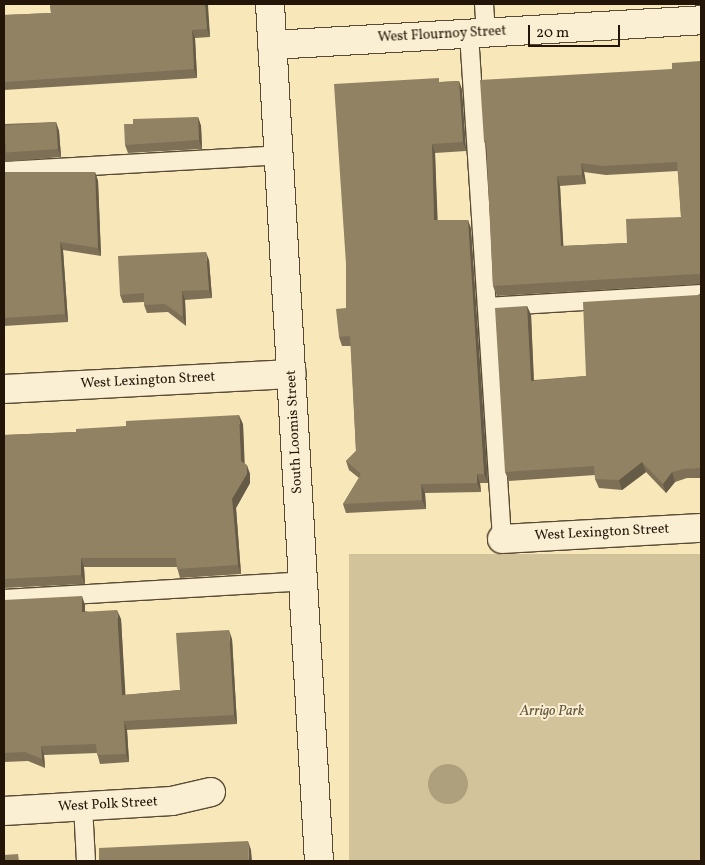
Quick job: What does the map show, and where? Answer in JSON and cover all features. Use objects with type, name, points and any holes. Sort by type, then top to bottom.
[{"type":"street","name":"South Loomis Street","points":[[270,4],[319,861]]},
{"type":"street","name":"West Flournoy Street","points":[[272,45],[701,20]]},
{"type":"street","name":"West Lexington Street","points":[[4,389],[292,374]]},
{"type":"street","name":"West Lexington Street","points":[[502,539],[701,528]]},
{"type":"street","name":"West Polk Street","points":[[4,811],[172,801],[211,792]]},
{"type":"lane","points":[[484,4],[477,34],[486,307],[502,539]]},
{"type":"lane","points":[[4,171],[279,155]]},
{"type":"lane","points":[[486,307],[701,294]]},
{"type":"lane","points":[[4,599],[303,581]]},
{"type":"lane","points":[[83,806],[86,861]]},
{"type":"green space","name":"Arrigo Park","points":[[349,554],[701,554],[701,861],[349,861]]},
{"type":"shaded area","points":[[444,764],[452,764],[459,767],[465,773],[468,784],[465,795],[459,801],[452,804],[444,804],[437,801],[431,795],[428,788],[428,780],[431,773],[437,767]]},
{"type":"building","points":[[50,4],[205,4],[207,29],[192,30],[194,69],[4,82],[4,15],[51,13]]},
{"type":"building","points":[[701,61],[701,275],[493,286],[486,141],[484,141],[480,80],[672,69],[672,63]],"holes":[[[677,162],[681,217],[626,219],[627,243],[561,246],[557,176],[582,175],[581,163],[603,166]]]},
{"type":"building","points":[[439,78],[439,82],[459,81],[463,142],[432,144],[434,220],[468,220],[484,474],[477,474],[477,483],[421,484],[422,500],[343,504],[361,474],[346,461],[356,451],[350,336],[339,337],[336,309],[346,308],[346,264],[334,84]]},
{"type":"building","points":[[198,117],[199,140],[125,145],[124,124],[133,124],[133,119]]},
{"type":"building","points":[[56,122],[58,149],[6,153],[4,126]]},
{"type":"building","points":[[4,172],[95,172],[98,248],[60,242],[65,314],[4,318]]},
{"type":"building","points":[[206,252],[209,290],[182,291],[183,317],[165,304],[144,305],[144,293],[120,295],[118,256]]},
{"type":"building","points":[[701,293],[701,468],[672,472],[663,484],[642,462],[619,480],[595,479],[594,466],[505,472],[495,308],[527,306],[531,381],[586,376],[583,302],[698,295]]},
{"type":"building","points":[[239,415],[241,461],[247,465],[247,474],[232,499],[238,565],[177,569],[176,558],[81,558],[81,575],[4,579],[4,435],[76,432],[76,429],[126,426],[126,421]]},
{"type":"building","points":[[82,596],[82,612],[117,610],[122,695],[180,690],[176,633],[229,630],[234,715],[124,721],[126,754],[97,755],[96,744],[41,746],[42,759],[25,752],[4,753],[4,600]]},
{"type":"building","points":[[248,841],[249,861],[99,861],[99,848]]},
{"type":"building","points":[[18,854],[19,861],[4,861],[4,855]]}]
